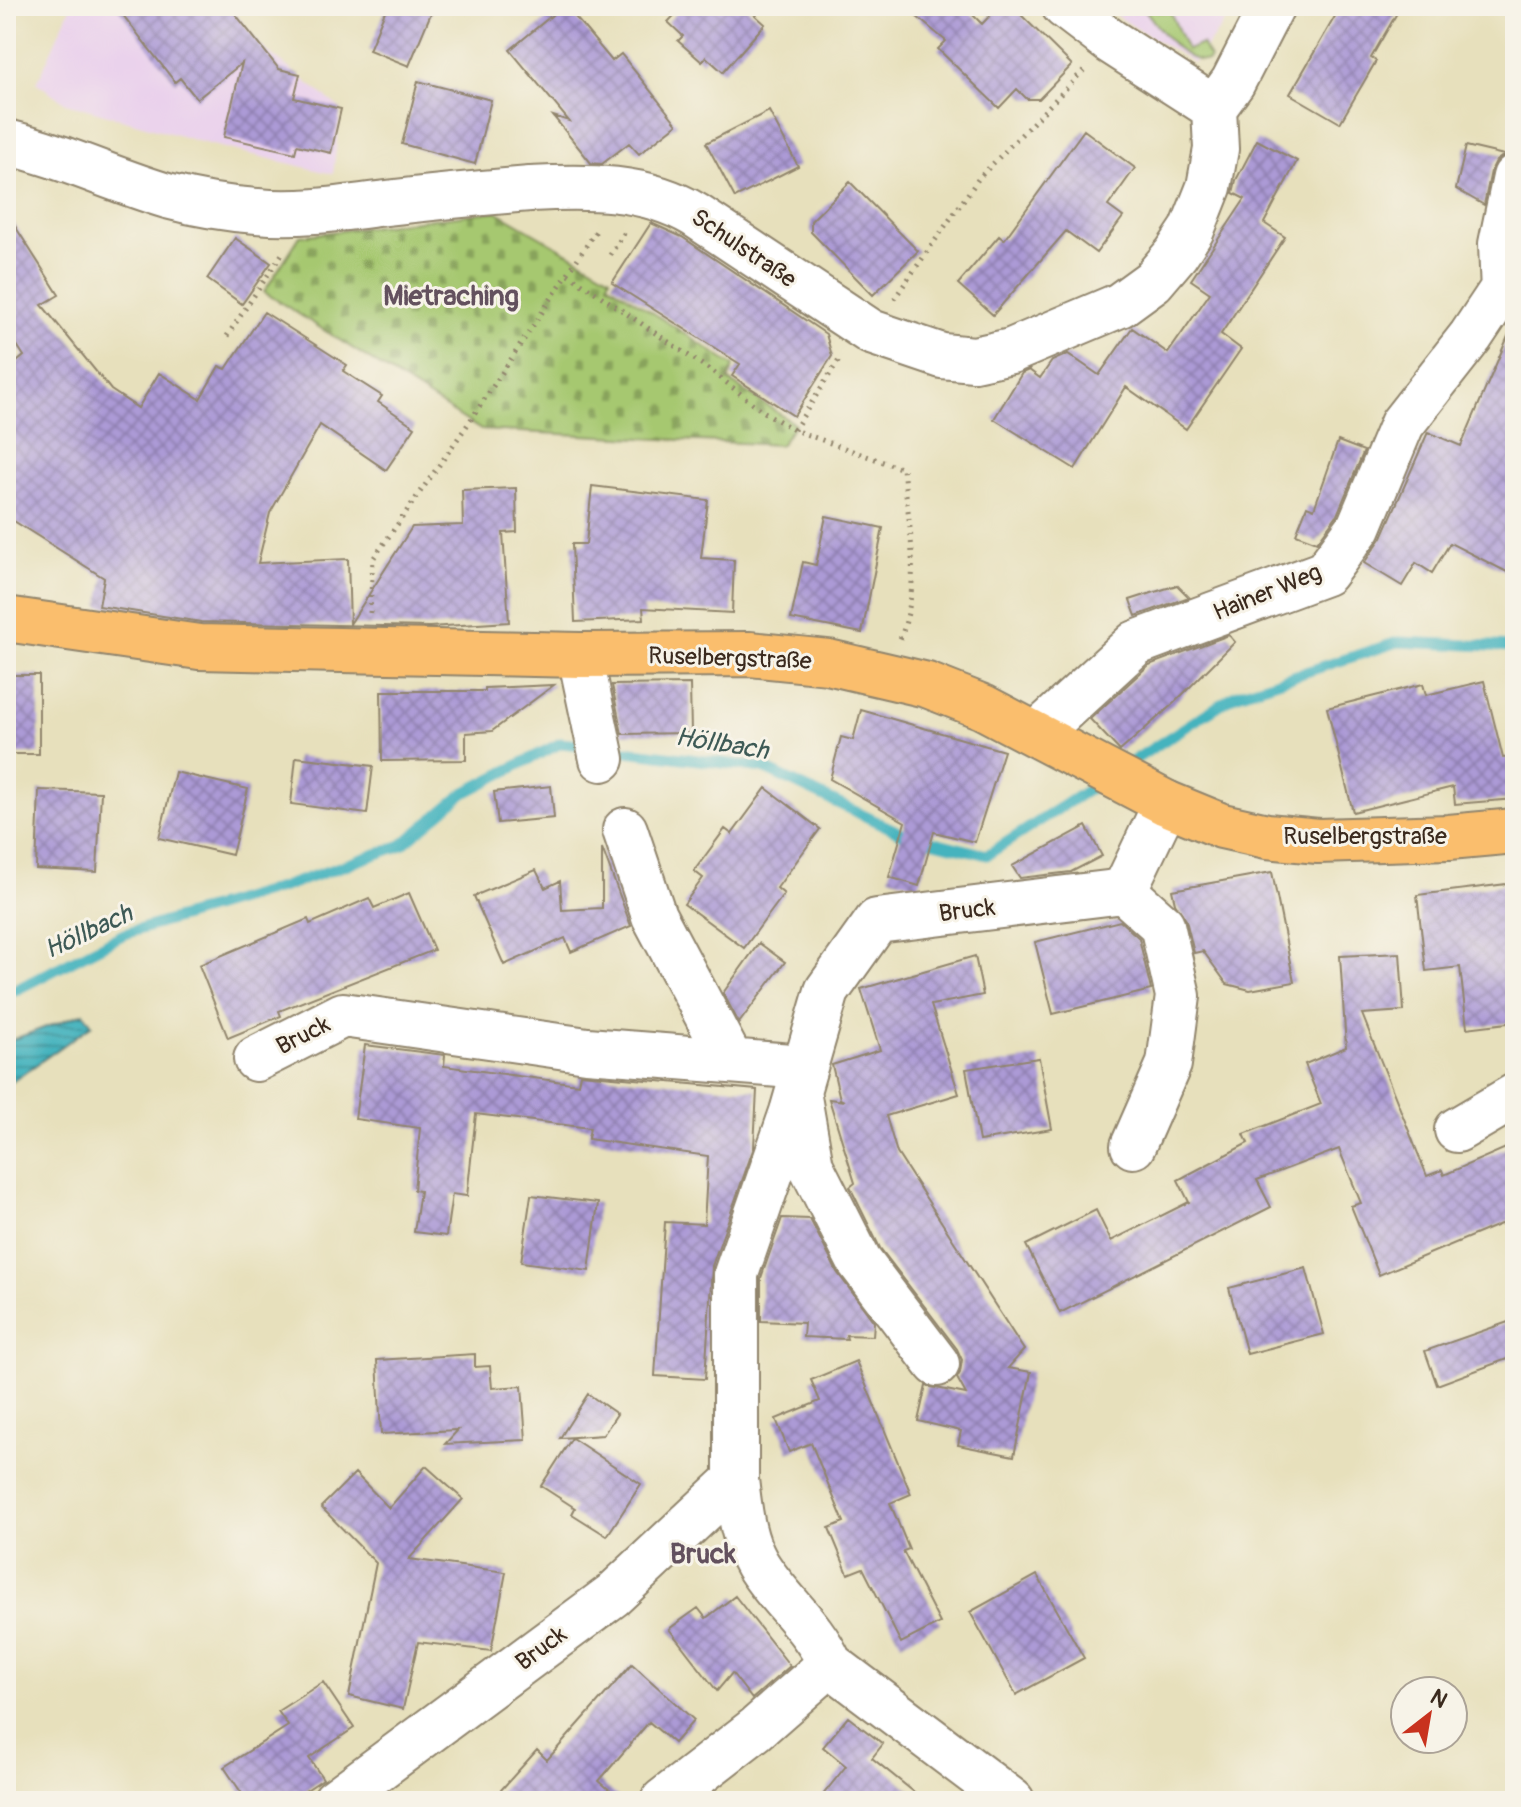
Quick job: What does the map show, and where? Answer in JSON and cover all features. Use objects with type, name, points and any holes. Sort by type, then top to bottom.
[{"type":"main road","name":"Ruselbergstraße","points":[[6,619],[199,647],[580,655],[750,654],[828,662],[886,673],[927,685],[1037,734],[1151,795],[1222,826],[1267,836],[1318,841],[1449,837],[1515,831]]},
{"type":"street","points":[[1064,6],[1110,41],[1214,108],[1233,82],[1272,6]]},
{"type":"street","name":"Schulstraße","points":[[6,142],[43,151],[167,195],[214,206],[261,212],[328,210],[478,193],[555,188],[603,188],[649,195],[674,203],[695,215],[871,332],[942,356],[974,359],[1011,351],[1085,322],[1120,305],[1153,281],[1192,230],[1209,187],[1216,149],[1214,108]]},
{"type":"street","points":[[1509,281],[1501,244],[1515,177]]},
{"type":"street","name":"Hainer Weg","points":[[1037,734],[1136,643],[1325,573],[1359,527],[1402,424],[1509,281]]},
{"type":"street","points":[[580,655],[599,744]]},
{"type":"street","points":[[1133,1146],[1169,1064],[1178,996],[1162,925],[1124,891],[1151,795]]},
{"type":"street","points":[[625,830],[654,916],[731,1061]]},
{"type":"street","name":"Bruck","points":[[830,1664],[821,1644],[757,1564],[742,1530],[736,1480],[736,1274],[802,1079],[827,991],[877,921],[1124,891]]},
{"type":"street","name":"Bruck","points":[[256,1059],[343,1015],[587,1050],[731,1061],[802,1079]]},
{"type":"street","name":"Bruck","points":[[802,1079],[811,1166],[859,1261],[937,1364]]},
{"type":"street","points":[[1457,1130],[1515,1096]]},
{"type":"street","name":"Bruck","points":[[335,1801],[613,1595],[736,1480]]},
{"type":"street","points":[[663,1801],[756,1729],[830,1664],[1012,1801]]},
{"type":"path","points":[[919,263],[979,178],[1110,41]]},
{"type":"path","points":[[227,336],[288,243]]},
{"type":"path","points":[[369,650],[373,559],[579,258]]},
{"type":"path","points":[[568,274],[794,430],[903,469],[913,563],[906,622],[886,673]]},
{"type":"path","points":[[794,430],[822,386]]},
{"type":"shaded area","points":[[71,6],[229,6],[262,47],[341,109],[333,174],[208,144],[66,103],[37,83]]},
{"type":"shaded area","points":[[1100,6],[1237,6],[1194,63]]},
{"type":"green space","points":[[1142,6],[1165,6],[1169,9],[1187,50],[1202,44],[1210,58],[1208,61],[1198,60],[1179,50]]},
{"type":"green space","points":[[496,211],[610,277],[608,283],[734,366],[728,380],[795,424],[780,445],[481,430],[264,292],[300,236]]},
{"type":"water","points":[[84,1013],[92,1025],[6,1086],[6,1042]]},
{"type":"building","points":[[116,6],[229,6],[279,69],[300,74],[294,98],[341,109],[331,153],[297,145],[295,153],[224,137],[242,63],[197,99],[180,78],[175,82]]},
{"type":"building","points":[[387,6],[434,6],[409,66],[369,50]]},
{"type":"building","points":[[563,6],[612,61],[621,54],[677,124],[639,154],[629,143],[602,164],[591,163],[553,116],[569,121],[510,50]]},
{"type":"building","points":[[683,6],[745,6],[765,24],[723,72],[706,57],[702,62],[678,41],[683,36],[668,22]]},
{"type":"building","points":[[904,6],[964,6],[982,24],[999,6],[1012,6],[1072,65],[1039,99],[1027,99],[1017,89],[999,108],[938,49],[946,41]]},
{"type":"building","points":[[1341,6],[1401,6],[1371,58],[1376,61],[1340,123],[1290,94]]},
{"type":"building","points":[[418,81],[491,100],[475,164],[402,144]]},
{"type":"building","points":[[769,111],[798,166],[735,198],[706,143]]},
{"type":"building","points":[[1084,130],[1135,168],[1108,206],[1123,217],[1096,253],[1066,231],[993,315],[958,284],[999,236],[1004,240]]},
{"type":"building","points":[[1257,140],[1297,161],[1264,223],[1285,237],[1221,334],[1241,349],[1186,429],[1126,387],[1075,469],[994,419],[1022,373],[1029,370],[1040,378],[1052,361],[1068,354],[1099,375],[1132,328],[1168,353],[1210,293],[1191,280],[1245,199],[1233,193],[1236,180]]},
{"type":"building","points":[[1466,146],[1504,155],[1496,161],[1491,171],[1484,205],[1456,189]]},
{"type":"building","points":[[850,182],[918,251],[873,295],[811,232],[811,221]]},
{"type":"building","points":[[6,212],[59,295],[42,305],[111,390],[138,408],[159,373],[200,399],[219,366],[226,369],[264,312],[347,365],[343,371],[382,396],[378,402],[415,427],[386,470],[320,425],[270,513],[258,563],[348,559],[350,624],[412,527],[463,525],[462,490],[516,488],[517,532],[503,533],[509,622],[429,627],[201,622],[99,606],[104,578],[6,516],[6,371],[24,356],[6,328]]},
{"type":"building","points":[[651,223],[682,237],[826,334],[832,356],[794,416],[732,376],[740,364],[612,283]]},
{"type":"building","points":[[235,238],[271,263],[242,304],[207,279]]},
{"type":"building","points":[[1515,320],[1515,576],[1450,543],[1432,573],[1416,563],[1402,586],[1364,563],[1382,537],[1428,432],[1461,446]]},
{"type":"building","points":[[1338,441],[1364,451],[1337,515],[1317,542],[1296,534],[1307,506],[1314,509]]},
{"type":"building","points":[[592,486],[708,500],[701,558],[734,560],[732,613],[643,608],[644,619],[575,622],[572,544],[586,544]]},
{"type":"building","points":[[826,516],[883,528],[862,633],[791,619],[803,562],[816,565]]},
{"type":"building","points":[[1177,585],[1189,597],[1136,616],[1130,600]]},
{"type":"building","points":[[1229,635],[1235,642],[1120,751],[1090,719],[1149,665]]},
{"type":"building","points":[[6,675],[39,675],[39,754],[6,754]]},
{"type":"building","points":[[1484,681],[1503,758],[1515,757],[1515,799],[1455,804],[1453,787],[1353,812],[1327,708],[1423,684],[1426,695]]},
{"type":"building","points":[[690,684],[691,733],[622,734],[612,685]]},
{"type":"building","points":[[554,685],[492,731],[466,733],[466,760],[382,761],[381,691],[485,691],[485,688]]},
{"type":"building","points":[[861,710],[1004,751],[975,842],[934,832],[919,886],[889,877],[905,822],[830,779],[841,737],[853,740]]},
{"type":"building","points":[[296,757],[373,766],[367,814],[291,804]]},
{"type":"building","points":[[175,772],[248,789],[232,855],[159,838]]},
{"type":"building","points":[[551,786],[554,818],[498,823],[494,792]]},
{"type":"building","points":[[766,788],[820,829],[777,888],[784,894],[744,948],[684,904],[703,878],[694,871],[725,829],[732,834]]},
{"type":"building","points":[[39,790],[101,792],[97,872],[36,869]]},
{"type":"building","points":[[1086,826],[1102,856],[1071,872],[1020,878],[1012,866]]},
{"type":"building","points":[[602,848],[631,926],[571,952],[565,938],[504,965],[474,896],[536,870],[545,888],[560,881],[562,910],[602,908]]},
{"type":"building","points":[[1272,872],[1294,982],[1250,990],[1227,984],[1203,951],[1194,953],[1186,920],[1175,903],[1172,890]]},
{"type":"building","points":[[1515,883],[1515,1022],[1467,1028],[1460,967],[1426,971],[1417,895]]},
{"type":"building","points":[[409,893],[434,950],[279,1011],[281,1016],[228,1038],[199,965],[308,919],[310,924],[369,898],[374,908]]},
{"type":"building","points":[[1120,921],[1139,938],[1151,990],[1053,1014],[1035,942]]},
{"type":"building","points":[[759,943],[785,962],[739,1023],[723,993]]},
{"type":"building","points":[[1400,953],[1404,1011],[1362,1014],[1427,1176],[1442,1170],[1444,1175],[1515,1144],[1515,1218],[1379,1275],[1351,1206],[1361,1203],[1339,1149],[1257,1180],[1271,1207],[1060,1313],[1026,1245],[1096,1210],[1111,1241],[1189,1202],[1178,1180],[1248,1143],[1244,1134],[1321,1104],[1305,1064],[1346,1047],[1340,956]]},
{"type":"building","points":[[975,956],[983,995],[931,1005],[959,1094],[886,1116],[897,1153],[1024,1350],[1008,1368],[1031,1372],[1014,1456],[958,1445],[961,1431],[918,1421],[926,1386],[966,1394],[957,1378],[962,1360],[957,1349],[880,1248],[850,1187],[855,1183],[829,1099],[844,1101],[840,1099],[832,1065],[880,1050],[861,989]]},
{"type":"building","points":[[365,1045],[445,1055],[444,1066],[578,1084],[580,1074],[757,1090],[754,1147],[712,1266],[705,1379],[655,1376],[665,1222],[704,1224],[708,1156],[588,1139],[590,1128],[476,1114],[467,1196],[452,1194],[446,1236],[414,1232],[420,1191],[414,1190],[420,1128],[355,1119]]},
{"type":"building","points":[[1039,1058],[1052,1129],[979,1141],[966,1069]]},
{"type":"building","points":[[531,1195],[598,1203],[589,1271],[521,1262]]},
{"type":"building","points":[[782,1218],[810,1219],[837,1272],[874,1322],[873,1336],[846,1335],[847,1339],[803,1337],[804,1323],[761,1321],[761,1278]]},
{"type":"building","points":[[1306,1268],[1324,1334],[1247,1354],[1229,1288]]},
{"type":"building","points":[[1508,1322],[1515,1341],[1515,1356],[1437,1385],[1425,1351]]},
{"type":"building","points":[[475,1354],[475,1367],[490,1366],[492,1388],[522,1386],[526,1440],[445,1444],[458,1430],[381,1434],[377,1360]]},
{"type":"building","points":[[856,1361],[911,1494],[890,1503],[909,1549],[903,1551],[940,1623],[901,1643],[863,1568],[848,1574],[829,1528],[844,1522],[811,1443],[789,1452],[776,1419],[820,1401],[811,1380]]},
{"type":"building","points":[[588,1394],[617,1414],[603,1435],[560,1438]]},
{"type":"building","points":[[572,1438],[641,1484],[607,1536],[572,1514],[575,1508],[541,1486]]},
{"type":"building","points":[[426,1466],[463,1499],[409,1559],[506,1572],[491,1651],[418,1642],[403,1709],[349,1696],[376,1563],[321,1507],[355,1473],[389,1508]]},
{"type":"building","points":[[1037,1575],[1084,1658],[1016,1695],[970,1612]]},
{"type":"building","points":[[735,1596],[790,1666],[752,1699],[732,1673],[717,1691],[669,1629],[698,1608],[706,1618]]},
{"type":"building","points":[[632,1664],[694,1720],[674,1743],[649,1722],[599,1781],[623,1801],[491,1801],[537,1750],[547,1760]]},
{"type":"building","points":[[323,1682],[354,1728],[309,1758],[323,1779],[290,1801],[247,1801],[224,1767],[288,1726],[278,1711]]},
{"type":"building","points":[[848,1717],[883,1744],[872,1758],[925,1801],[818,1801],[846,1766],[823,1747]]},
{"type":"waterway","name":"Höllbach","points":[[1122,768],[1235,695],[1398,642],[1515,647]]},
{"type":"waterway","name":"Höllbach","points":[[6,995],[124,934],[283,887],[402,845],[464,793],[561,743],[589,746]]},
{"type":"waterway","name":"Höllbach","points":[[610,749],[763,768],[903,834],[987,855],[1100,782]]},
{"type":"district","name":"Mietraching","points":[[451,295]]},
{"type":"district","name":"Bruck","points":[[703,1553]]}]
